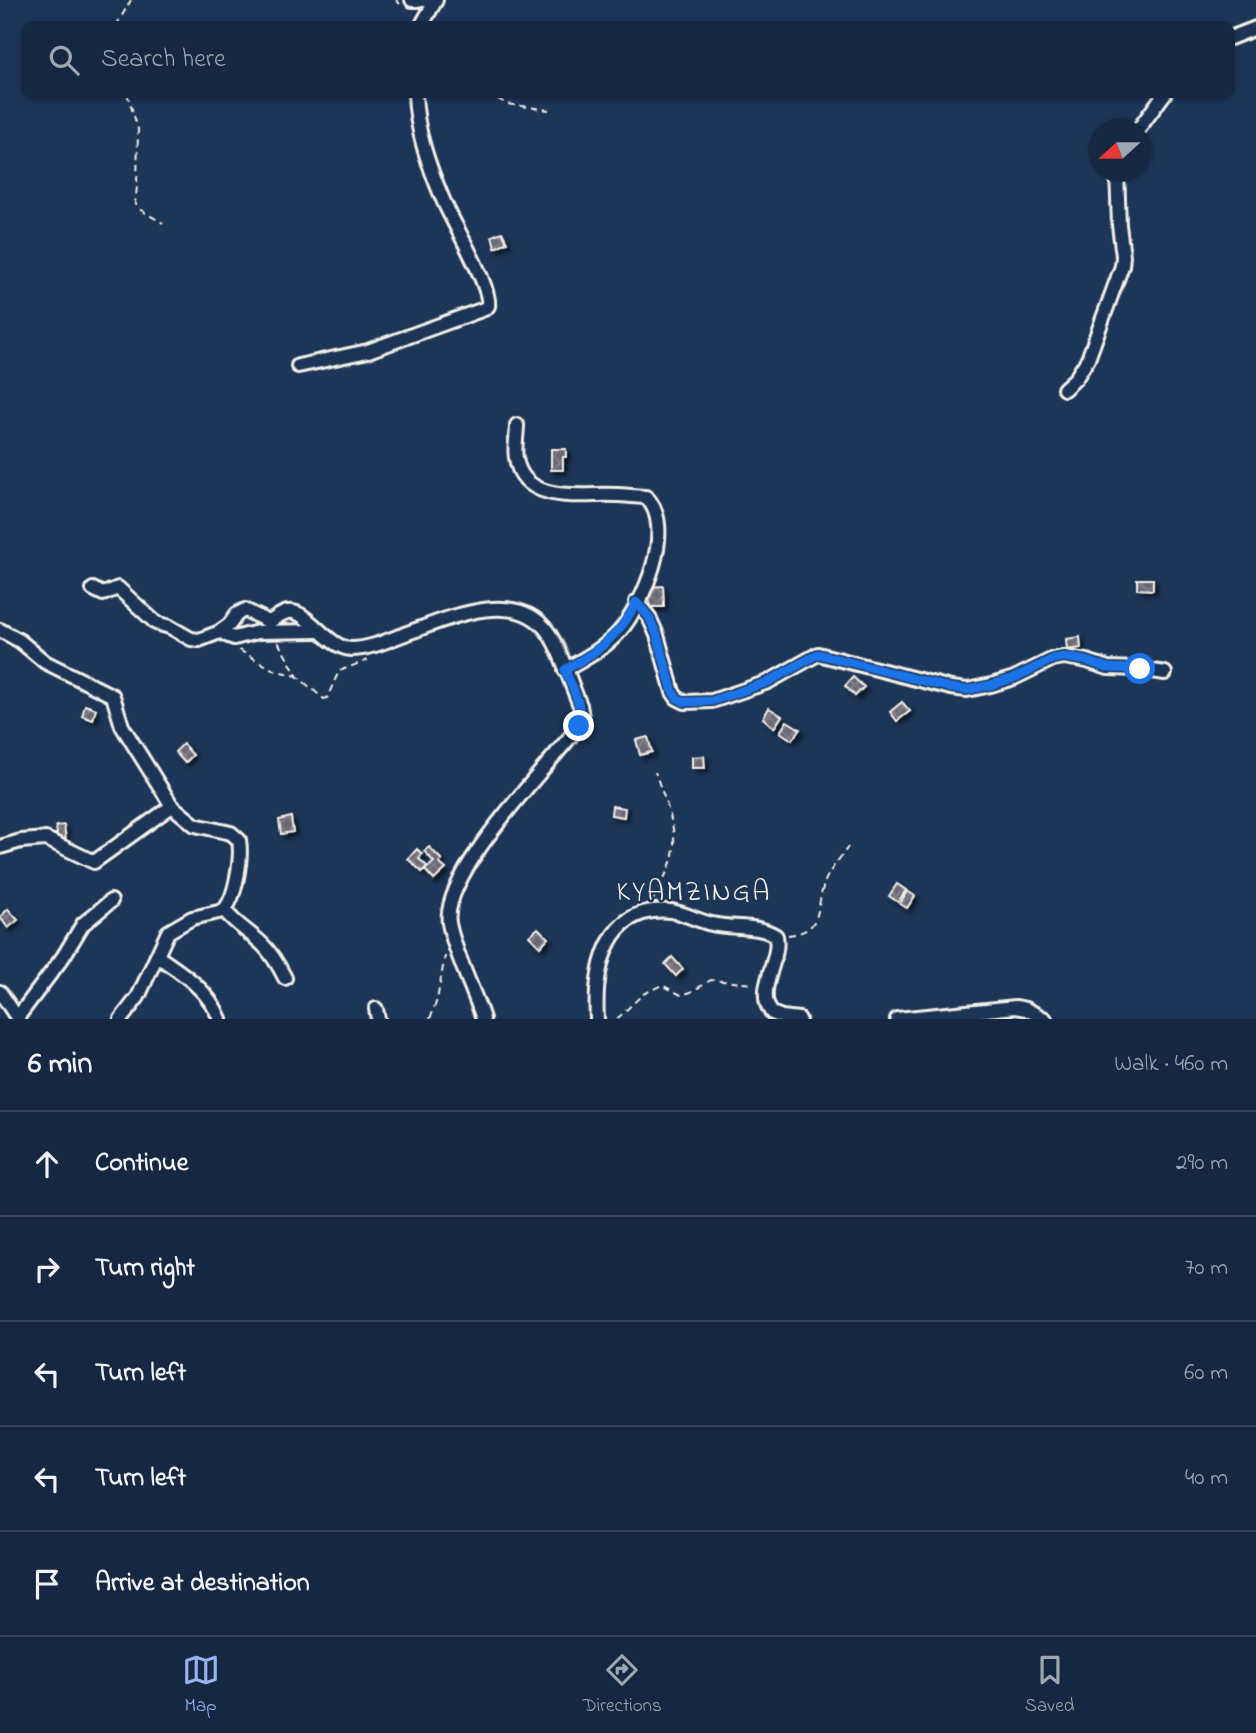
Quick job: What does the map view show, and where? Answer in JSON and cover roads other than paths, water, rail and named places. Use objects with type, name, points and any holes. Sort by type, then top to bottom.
[{"type":"street","points":[[408,4],[429,0]]},
{"type":"street","points":[[424,21],[436,0]]},
{"type":"street","points":[[1235,36],[1256,28]]},
{"type":"street","points":[[298,366],[368,351],[488,306],[488,294],[459,236],[425,155],[415,113],[415,98]]},
{"type":"street","points":[[1146,119],[1161,98]]},
{"type":"street","points":[[1064,389],[1076,378],[1088,359],[1122,266],[1118,182]]},
{"type":"street","points":[[517,425],[516,459],[524,478],[533,486],[548,493],[576,496],[646,497],[653,503],[657,518],[656,556],[647,584],[618,632],[596,652],[565,670]]},
{"type":"street","points":[[93,589],[103,594],[118,588],[156,623],[170,627],[184,637],[199,639],[226,634],[318,631]]},
{"type":"street","points":[[636,602],[649,617],[657,635],[673,692],[685,702],[712,701],[768,682],[818,654],[967,690],[1014,678],[1053,659],[1064,657],[1108,668],[1164,673]]},
{"type":"street","points":[[226,634],[237,614],[245,610],[269,622],[287,612],[293,612],[305,618],[330,640],[348,649],[372,646],[432,624],[476,612],[506,608],[530,615],[544,628],[580,705],[582,717],[579,726],[486,837],[455,891],[449,908],[453,938],[484,1019]]},
{"type":"street","points":[[0,630],[45,662],[113,696],[122,726],[172,806],[195,825],[231,833],[239,840],[237,873],[225,911]]},
{"type":"street","points":[[0,847],[21,841],[46,839],[94,862],[172,806]]},
{"type":"street","points":[[0,992],[18,1019],[63,957],[83,924],[111,901]]},
{"type":"street","points":[[121,1019],[138,997],[168,932],[196,916],[225,911]]},
{"type":"street","points":[[225,911],[236,924],[262,943],[276,960],[285,978]]},
{"type":"street","points":[[597,1019],[598,978],[609,941],[631,918],[649,911],[671,911],[715,925],[754,929],[776,936],[776,955],[765,1001],[772,1013],[799,1019]]},
{"type":"street","points":[[157,956],[190,978],[210,1000],[220,1019]]},
{"type":"street","points":[[897,1019],[1016,1007],[1045,1019]]},
{"type":"district","name":"KYAMZINGA","points":[[694,893]]}]
